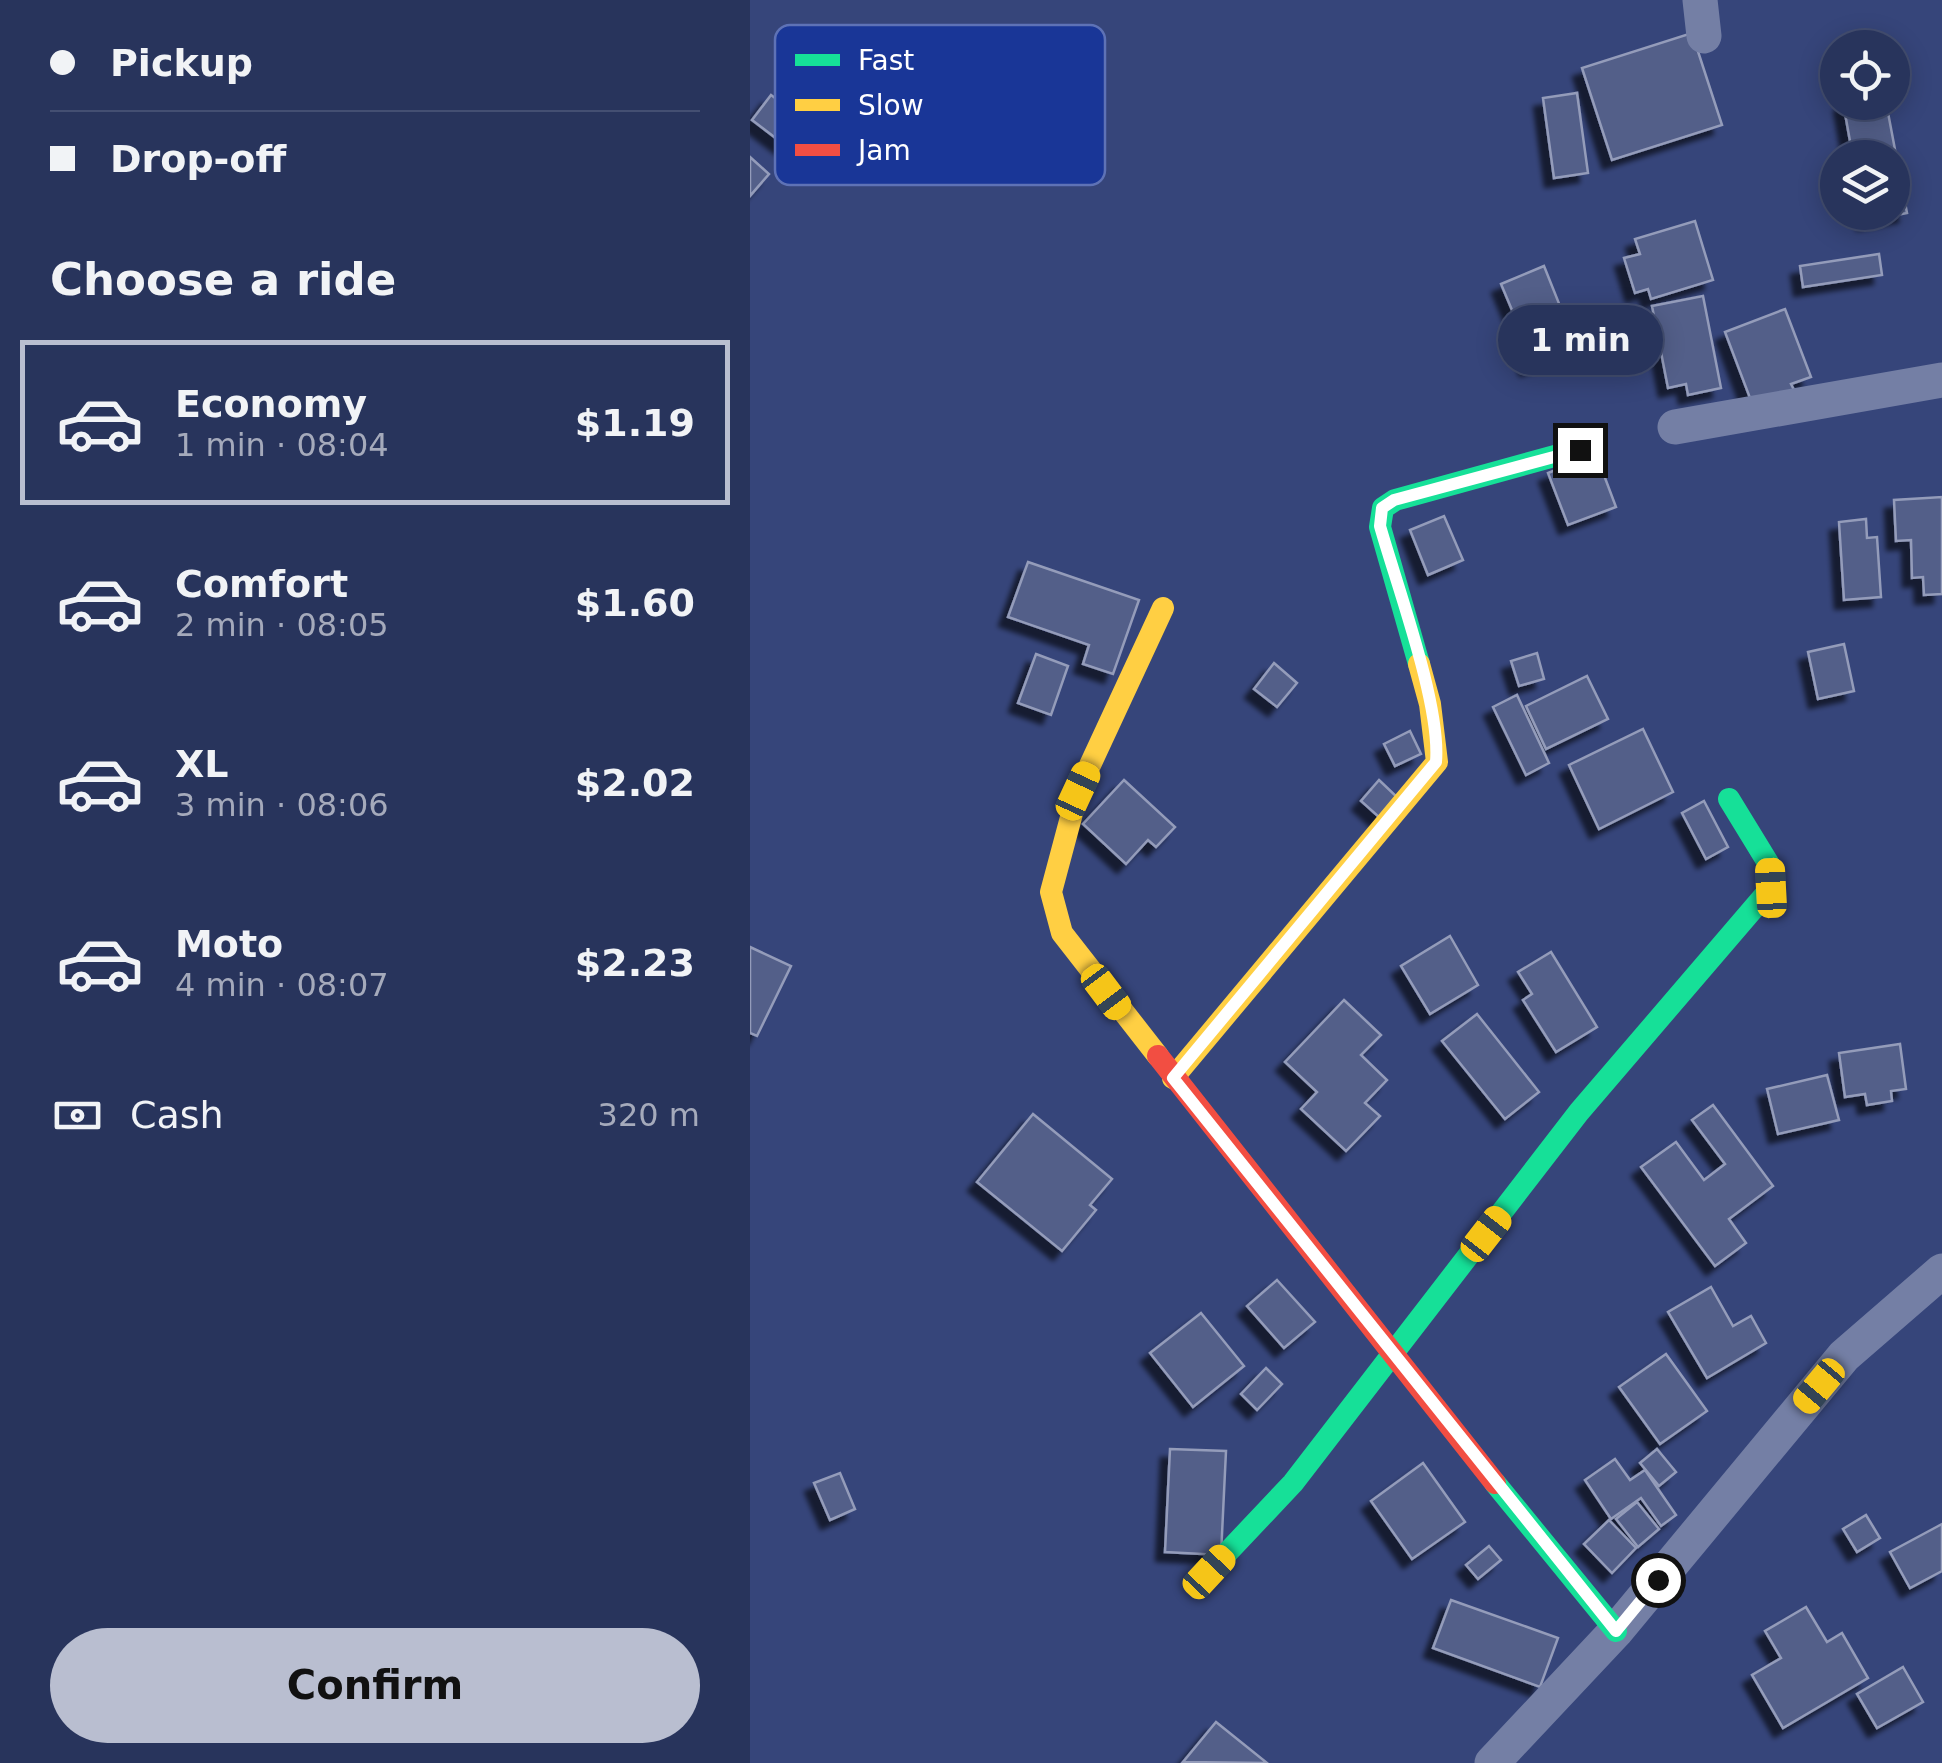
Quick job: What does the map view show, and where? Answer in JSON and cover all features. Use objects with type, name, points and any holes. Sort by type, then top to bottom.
[{"type":"street","points":[[1700,0],[1704,36]]},
{"type":"street","points":[[1676,427],[1942,380]]},
{"type":"street","points":[[1173,1078],[1436,762],[1438,744],[1430,704],[1380,526],[1382,508],[1394,500],[1580,450]]},
{"type":"street","points":[[1163,608],[1078,791],[1051,892],[1062,933],[1392,1356],[1616,1631]]},
{"type":"street","points":[[1209,1572],[1294,1484],[1580,1112],[1771,888],[1770,866],[1729,800]]},
{"type":"street","points":[[1492,1763],[1616,1631],[1844,1356],[1942,1272]]},
{"type":"building","points":[[1692,33],[1722,125],[1612,160],[1582,68]]},
{"type":"building","points":[[1577,93],[1588,173],[1554,178],[1543,98]]},
{"type":"building","points":[[771,95],[775,98],[775,138],[752,120]]},
{"type":"building","points":[[1846,120],[1889,120],[1893,140],[1850,140]]},
{"type":"building","points":[[750,157],[769,174],[750,196]]},
{"type":"building","points":[[1695,221],[1713,280],[1651,299],[1648,289],[1635,293],[1624,258],[1640,254],[1635,239]]},
{"type":"building","points":[[1879,254],[1882,275],[1803,287],[1800,266]]},
{"type":"building","points":[[1544,266],[1562,311],[1520,329],[1501,284]]},
{"type":"building","points":[[1703,296],[1721,388],[1688,395],[1686,384],[1668,388],[1652,306]]},
{"type":"building","points":[[1785,309],[1811,377],[1791,384],[1794,390],[1753,406],[1725,332]]},
{"type":"building","points":[[1556,320],[1568,354],[1529,367],[1518,333]]},
{"type":"building","points":[[1596,454],[1616,507],[1568,525],[1548,473]]},
{"type":"building","points":[[1942,497],[1942,594],[1924,595],[1923,577],[1912,578],[1911,540],[1896,541],[1894,500]]},
{"type":"building","points":[[1444,516],[1463,560],[1428,575],[1410,530]]},
{"type":"building","points":[[1866,519],[1867,538],[1877,537],[1881,597],[1844,600],[1839,522]]},
{"type":"building","points":[[1028,562],[1139,600],[1113,674],[1083,664],[1089,645],[1008,617]]},
{"type":"building","points":[[1844,644],[1854,691],[1818,699],[1808,652]]},
{"type":"building","points":[[1537,653],[1544,679],[1519,686],[1511,661]]},
{"type":"building","points":[[1036,654],[1068,666],[1051,715],[1018,703]]},
{"type":"building","points":[[1274,663],[1297,683],[1277,707],[1254,689]]},
{"type":"building","points":[[1587,676],[1608,719],[1546,749],[1526,706]]},
{"type":"building","points":[[1517,695],[1549,763],[1526,775],[1493,707]]},
{"type":"building","points":[[1643,729],[1673,792],[1599,829],[1569,765]]},
{"type":"building","points":[[1410,731],[1421,754],[1395,766],[1384,744]]},
{"type":"building","points":[[1124,780],[1175,827],[1156,847],[1148,840],[1126,864],[1083,824]]},
{"type":"building","points":[[1379,780],[1398,798],[1380,818],[1361,801]]},
{"type":"building","points":[[1704,801],[1728,847],[1706,859],[1682,813]]},
{"type":"building","points":[[1450,936],[1478,985],[1430,1014],[1401,966]]},
{"type":"building","points":[[750,947],[791,966],[757,1036],[750,1033]]},
{"type":"building","points":[[1551,952],[1597,1027],[1556,1052],[1523,1000],[1532,994],[1518,972]]},
{"type":"building","points":[[1344,1000],[1381,1035],[1361,1055],[1387,1080],[1365,1103],[1380,1116],[1346,1151],[1301,1109],[1317,1092],[1285,1062]]},
{"type":"building","points":[[1477,1014],[1539,1092],[1505,1119],[1442,1041]]},
{"type":"building","points":[[1900,1044],[1906,1089],[1891,1091],[1892,1101],[1867,1105],[1865,1094],[1845,1097],[1839,1053]]},
{"type":"building","points":[[1827,1075],[1839,1120],[1778,1134],[1767,1089]]},
{"type":"building","points":[[1713,1105],[1773,1186],[1729,1219],[1746,1243],[1715,1266],[1641,1167],[1676,1142],[1704,1180],[1725,1164],[1692,1120]]},
{"type":"building","points":[[1033,1114],[1112,1179],[1090,1205],[1096,1210],[1062,1251],[977,1182]]},
{"type":"building","points":[[1277,1280],[1315,1322],[1284,1348],[1247,1306]]},
{"type":"building","points":[[1711,1287],[1733,1326],[1751,1316],[1766,1343],[1707,1378],[1668,1312]]},
{"type":"building","points":[[1201,1313],[1244,1366],[1193,1407],[1150,1353]]},
{"type":"building","points":[[1666,1354],[1707,1411],[1660,1444],[1619,1387]]},
{"type":"building","points":[[1266,1368],[1282,1384],[1257,1410],[1241,1394]]},
{"type":"building","points":[[1170,1449],[1226,1451],[1221,1555],[1165,1552]]},
{"type":"building","points":[[1657,1449],[1676,1472],[1659,1486],[1640,1463]]},
{"type":"building","points":[[1615,1459],[1630,1480],[1645,1470],[1676,1515],[1661,1526],[1641,1498],[1611,1519],[1585,1480]]},
{"type":"building","points":[[1423,1463],[1465,1522],[1412,1559],[1371,1501]]},
{"type":"building","points":[[840,1473],[855,1509],[830,1520],[814,1483]]},
{"type":"building","points":[[1637,1502],[1659,1529],[1638,1547],[1616,1519]]},
{"type":"building","points":[[1866,1515],[1880,1538],[1857,1552],[1843,1529]]},
{"type":"building","points":[[1609,1520],[1636,1548],[1612,1573],[1584,1544]]},
{"type":"building","points":[[1942,1524],[1942,1571],[1910,1588],[1890,1552]]},
{"type":"building","points":[[1489,1546],[1501,1560],[1478,1579],[1466,1565]]},
{"type":"building","points":[[1451,1600],[1558,1638],[1540,1687],[1433,1648]]},
{"type":"building","points":[[1806,1607],[1827,1642],[1842,1633],[1868,1678],[1783,1728],[1752,1675],[1781,1658],[1765,1631]]},
{"type":"building","points":[[1903,1667],[1923,1702],[1877,1728],[1857,1694]]},
{"type":"building","points":[[1216,1722],[1267,1763],[1183,1762]]},
{"type":"traffic: fast","points":[[1419,664],[1380,527],[1383,508],[1395,500],[1580,449]]},
{"type":"traffic: fast","points":[[1209,1572],[1293,1483],[1579,1112],[1771,888],[1770,866],[1729,799]]},
{"type":"traffic: fast","points":[[1495,1483],[1616,1631]]},
{"type":"traffic: slow","points":[[1158,1056],[1062,933],[1051,892],[1078,791],[1163,608]]},
{"type":"traffic: slow","points":[[1173,1078],[1437,762],[1430,704],[1419,664]]},
{"type":"traffic: jam","points":[[1158,1056],[1495,1483]]},
{"type":"route","points":[[1580,450],[1394,500],[1382,508],[1380,526],[1430,704],[1438,744],[1436,762],[1173,1078],[1616,1631],[1658,1580]]}]
